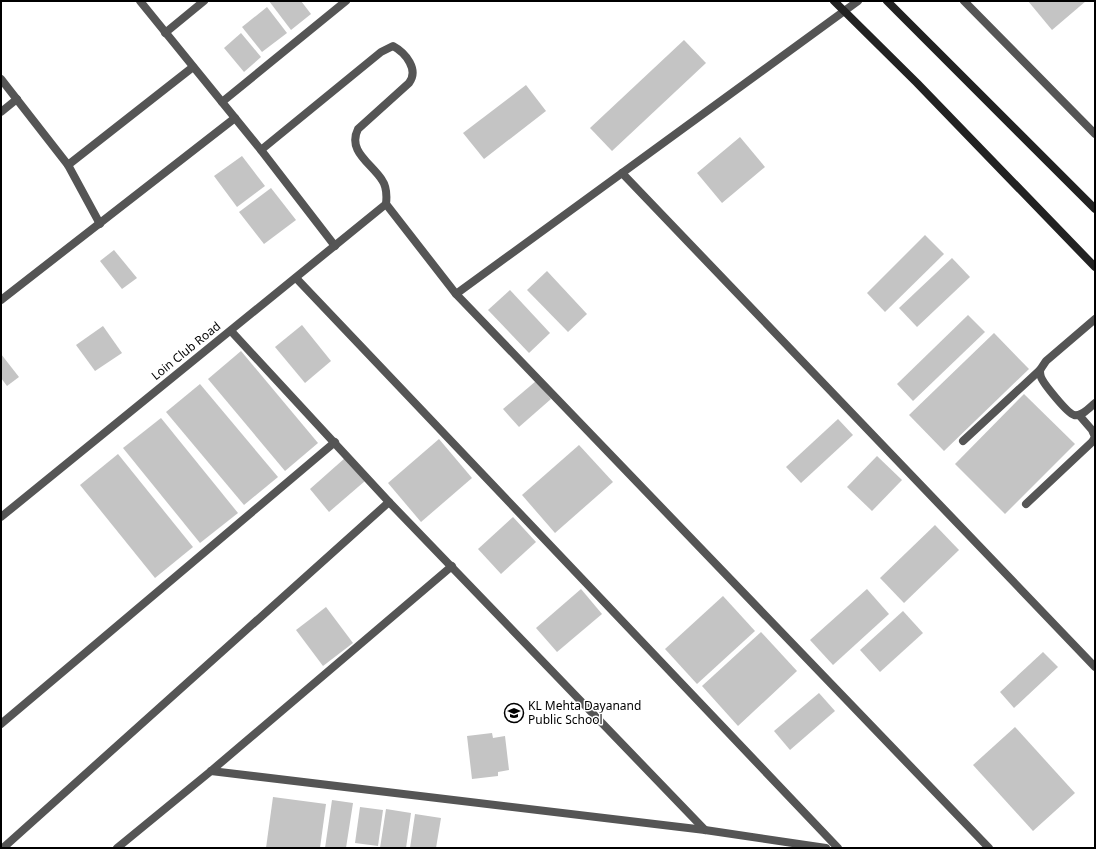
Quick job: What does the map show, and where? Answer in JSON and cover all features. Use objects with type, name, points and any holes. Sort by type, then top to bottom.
[{"type":"street","points":[[140,1],[261,150],[335,246]]},
{"type":"street","points":[[165,33],[204,1]]},
{"type":"street","points":[[222,102],[346,1]]},
{"type":"street","points":[[834,1],[918,83],[1095,267]]},
{"type":"street","points":[[456,294],[858,1]]},
{"type":"street","points":[[887,1],[1095,209]]},
{"type":"street","points":[[964,1],[1095,134]]},
{"type":"street","points":[[261,150],[381,52],[393,46],[402,53],[411,64],[413,72],[412,78],[408,84],[358,129],[354,136],[355,144],[359,152],[385,186],[387,193],[386,204],[456,294],[989,848]]},
{"type":"street","points":[[68,165],[193,67]]},
{"type":"street","points":[[1,79],[68,165],[100,224]]},
{"type":"street","points":[[1,112],[17,99]]},
{"type":"street","points":[[1,300],[235,118]]},
{"type":"street","points":[[622,173],[1095,667]]},
{"type":"street","name":"Loin Club Road","points":[[1,517],[386,204]]},
{"type":"street","points":[[296,278],[838,848]]},
{"type":"street","points":[[963,441],[1040,370],[1046,361],[1095,319]]},
{"type":"street","points":[[231,330],[389,502],[705,830]]},
{"type":"street","points":[[1040,370],[1041,377],[1047,387],[1069,412],[1074,415],[1079,414],[1095,403]]},
{"type":"street","points":[[1026,504],[1092,442],[1094,437],[1092,430],[1079,414]]},
{"type":"street","points":[[1,724],[335,442]]},
{"type":"street","points":[[3,848],[389,502]]},
{"type":"street","points":[[117,848],[211,772],[452,566]]},
{"type":"street","points":[[211,772],[705,830],[826,848]]},
{"type":"building","points":[[269,1],[301,1],[311,14],[291,30]]},
{"type":"building","points":[[1028,1],[1086,1],[1052,30]]},
{"type":"building","points":[[267,7],[287,33],[262,52],[242,27]]},
{"type":"building","points":[[241,33],[261,57],[244,72],[224,48]]},
{"type":"building","points":[[684,40],[706,63],[612,151],[590,128]]},
{"type":"building","points":[[526,85],[546,111],[484,159],[463,133]]},
{"type":"building","points":[[740,137],[765,167],[722,203],[697,173]]},
{"type":"building","points":[[242,156],[265,186],[237,207],[214,176]]},
{"type":"building","points":[[271,188],[296,220],[264,244],[239,212]]},
{"type":"building","points":[[925,235],[944,254],[885,312],[867,293]]},
{"type":"building","points":[[114,250],[137,278],[122,289],[100,261]]},
{"type":"building","points":[[952,258],[970,277],[917,327],[899,308]]},
{"type":"building","points":[[547,271],[587,314],[568,332],[527,290]]},
{"type":"building","points":[[510,290],[550,333],[529,353],[488,310]]},
{"type":"building","points":[[968,315],[985,332],[913,401],[897,384]]},
{"type":"building","points":[[302,325],[331,361],[305,383],[275,347]]},
{"type":"building","points":[[103,326],[122,353],[95,371],[76,345]]},
{"type":"building","points":[[994,333],[1029,369],[944,451],[909,415]]},
{"type":"building","points":[[241,351],[318,443],[285,471],[208,379]]},
{"type":"building","points":[[1,354],[19,377],[7,386],[1,378]]},
{"type":"building","points":[[536,381],[551,399],[519,427],[503,409]]},
{"type":"building","points":[[200,384],[278,477],[244,505],[166,412]]},
{"type":"building","points":[[1024,394],[1075,444],[1005,514],[955,464]]},
{"type":"building","points":[[161,418],[238,513],[200,543],[123,448]]},
{"type":"building","points":[[838,419],[853,435],[801,483],[786,467]]},
{"type":"building","points":[[439,439],[472,478],[421,522],[388,483]]},
{"type":"building","points":[[579,445],[613,482],[555,533],[522,495]]},
{"type":"building","points":[[118,454],[193,547],[155,578],[80,485]]},
{"type":"building","points":[[877,456],[902,480],[872,511],[847,487]]},
{"type":"building","points":[[345,458],[365,481],[329,512],[310,489]]},
{"type":"building","points":[[513,517],[536,542],[501,574],[478,549]]},
{"type":"building","points":[[935,525],[959,550],[904,603],[880,578]]},
{"type":"building","points":[[581,589],[602,614],[557,652],[536,628]]},
{"type":"building","points":[[867,589],[889,614],[833,665],[810,640]]},
{"type":"building","points":[[723,596],[755,631],[697,684],[665,649]]},
{"type":"building","points":[[326,607],[353,643],[323,666],[296,630]]},
{"type":"building","points":[[903,611],[923,633],[880,672],[860,650]]},
{"type":"building","points":[[761,632],[797,671],[738,726],[702,686]]},
{"type":"building","points":[[1043,652],[1058,667],[1014,708],[1000,692]]},
{"type":"building","points":[[819,693],[835,711],[790,750],[774,731]]},
{"type":"building","points":[[1015,727],[1075,793],[1033,831],[973,765]]},
{"type":"building","points":[[492,733],[493,738],[505,736],[509,770],[498,772],[498,776],[472,779],[467,736]]},
{"type":"building","points":[[273,797],[326,804],[320,848],[266,848]]},
{"type":"building","points":[[332,800],[353,803],[346,848],[325,848]]},
{"type":"building","points":[[360,807],[383,810],[378,846],[355,843]]},
{"type":"building","points":[[386,809],[411,813],[406,848],[380,848]]},
{"type":"building","points":[[415,814],[441,818],[436,848],[410,848]]},
{"type":"place","name":"KL Mehta Dayanand Public School","points":[[514,713]]}]
